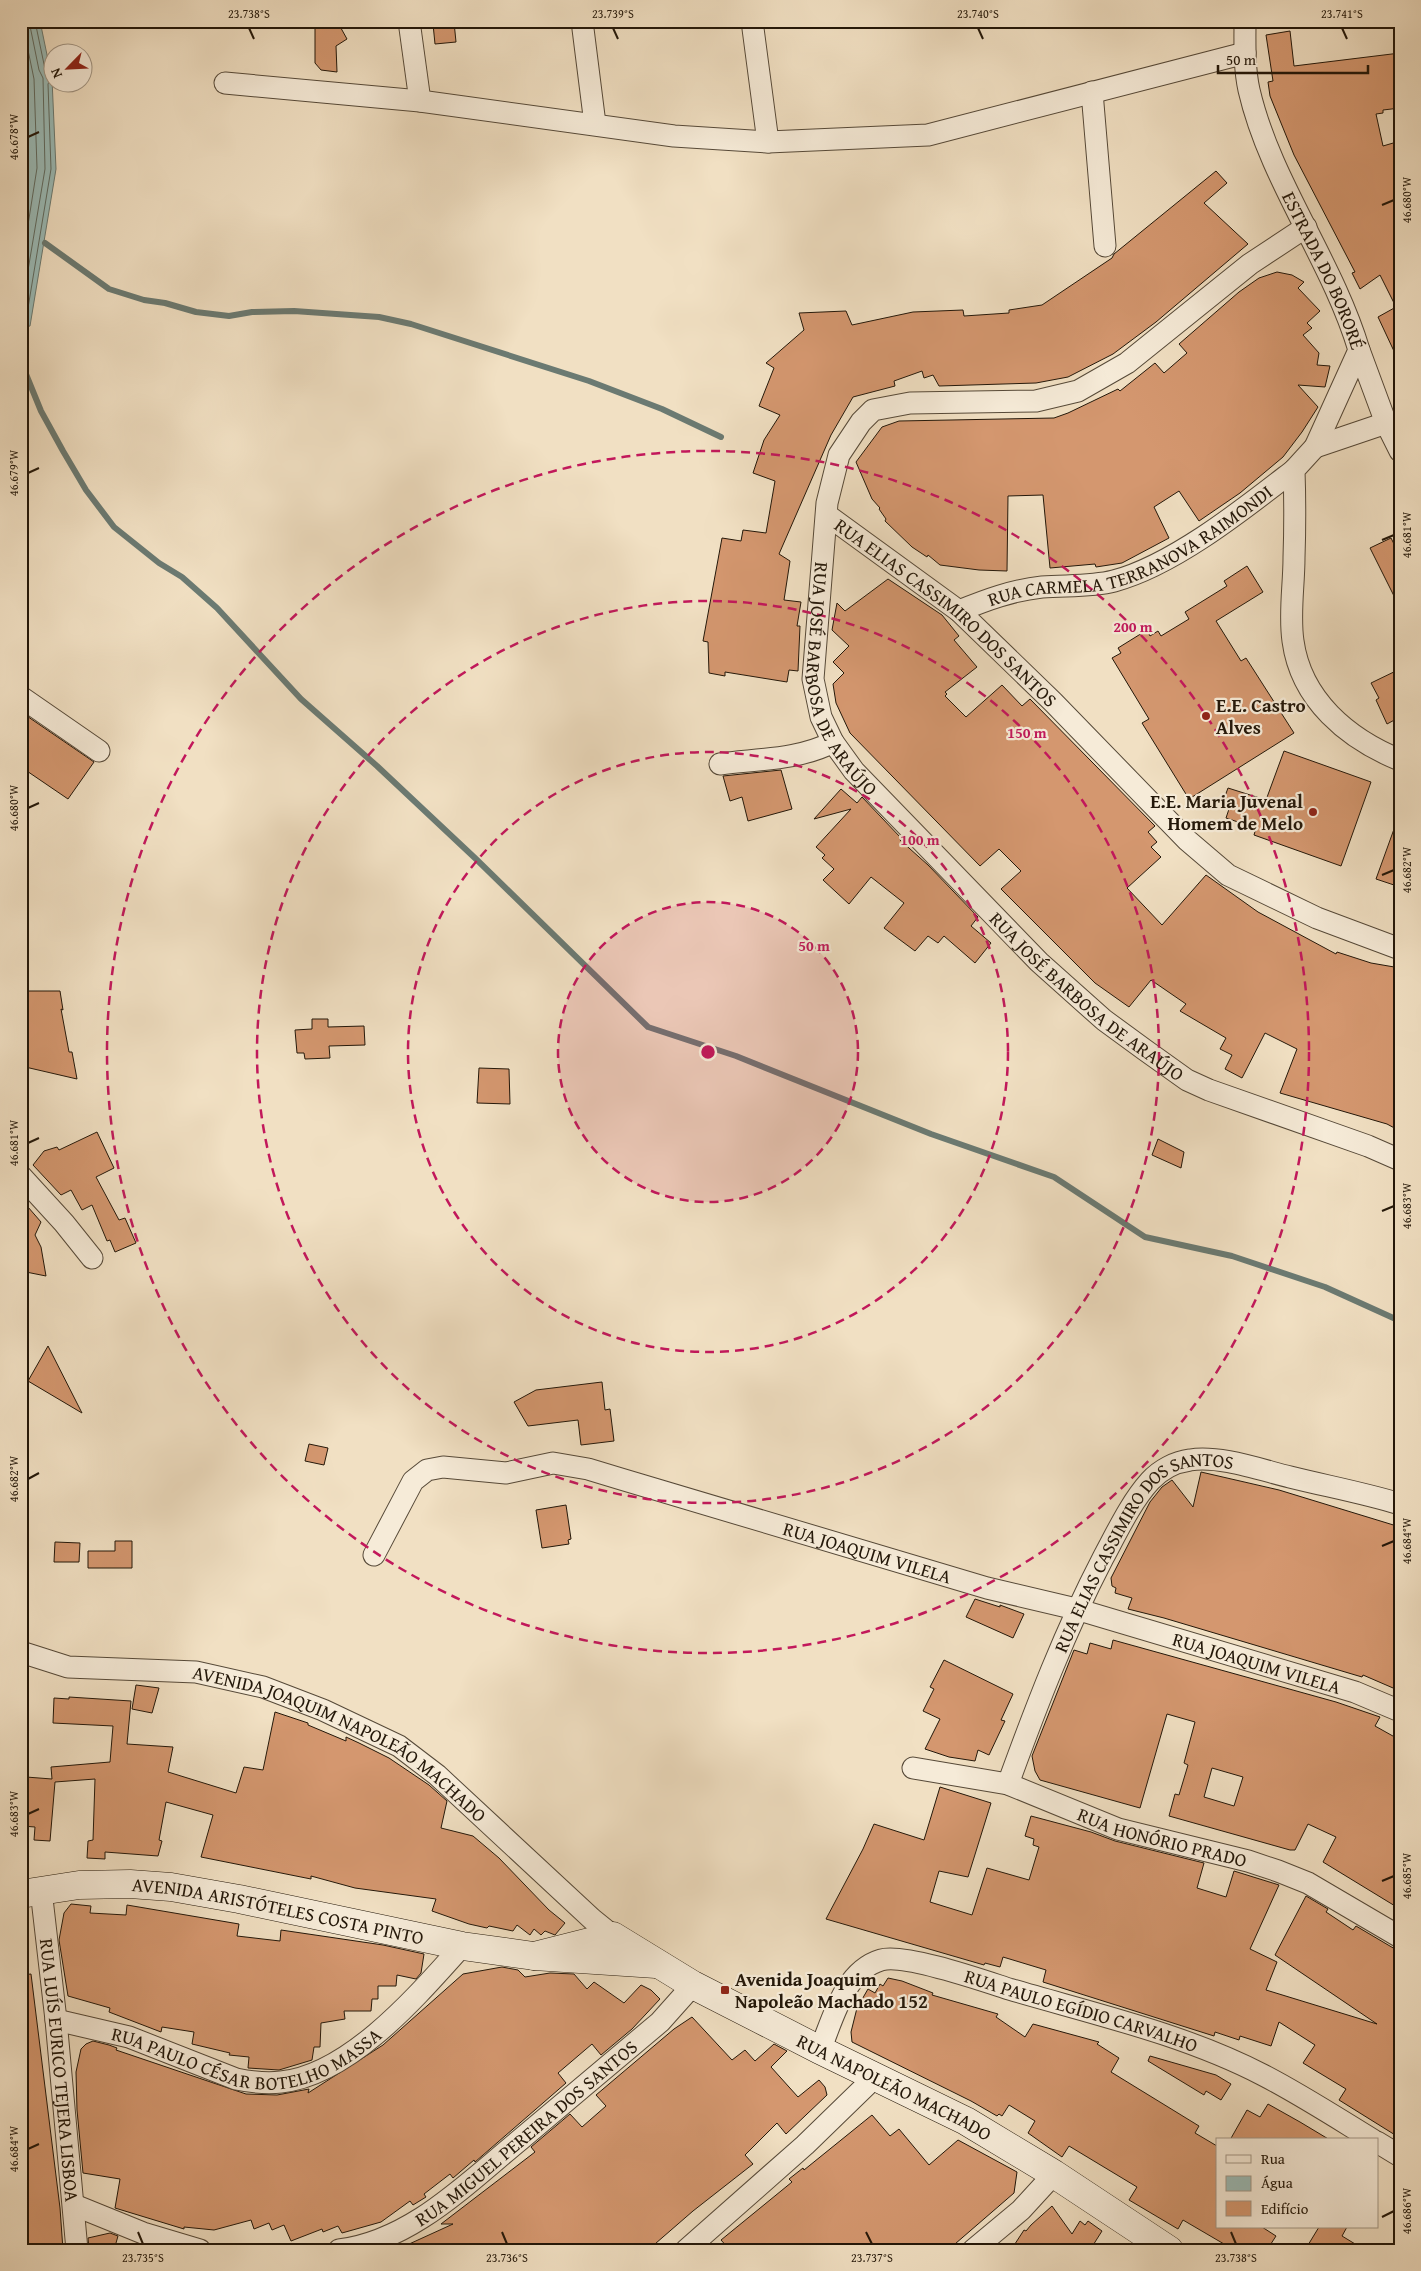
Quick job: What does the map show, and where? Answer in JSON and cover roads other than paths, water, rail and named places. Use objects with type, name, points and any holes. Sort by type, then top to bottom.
[{"type":"main road","name":"AVENIDA ARISTÓTELES COSTA PINTO","points":[[31,1892],[79,1885],[130,1884],[171,1887],[258,1903],[462,1946],[534,1956],[660,1965]]},
{"type":"main road","name":"AVENIDA ARISTÓTELES COSTA PINTO","points":[[534,1956],[613,1936]]},
{"type":"main road","name":"RUA NAPOLEÃO MACHADO","points":[[613,1936],[693,1985],[875,2078],[966,2121],[1054,2174],[1140,2240],[1168,2250]]},
{"type":"street","points":[[409,21],[420,101]]},
{"type":"street","points":[[582,21],[596,124]]},
{"type":"street","points":[[752,21],[768,142]]},
{"type":"street","name":"ESTRADA DO BORORÉ","points":[[1245,21],[1245,53],[1249,88],[1260,126],[1346,309],[1358,350],[1315,448],[1294,470]]},
{"type":"street","points":[[225,83],[420,101],[674,136],[768,142],[928,135],[1245,53]]},
{"type":"street","points":[[1092,92],[1105,246]]},
{"type":"street","name":"RUA JOSÉ BARBOSA DE ARAÚJO","points":[[1306,227],[1250,264],[1141,354],[1078,392],[1036,401],[910,403],[873,410],[861,422],[839,455],[830,491],[813,679],[821,717],[832,742],[854,771],[885,805],[1040,962],[1104,1020],[1187,1080],[1209,1090],[1368,1146],[1400,1160]]},
{"type":"street","points":[[1358,350],[1386,423],[1400,451]]},
{"type":"street","points":[[1315,448],[1386,423]]},
{"type":"street","points":[[1294,470],[1292,628],[1297,659],[1312,693],[1334,721],[1364,744],[1400,760]]},
{"type":"street","name":"RUA CARMELA TERRANOVA RAIMONDI","points":[[959,611],[1021,590],[1097,584],[1129,576],[1151,566],[1211,531],[1294,470]]},
{"type":"street","name":"RUA ELIAS CASSIMIRO DOS SANTOS","points":[[827,515],[959,611],[1053,702],[1187,840],[1228,875],[1317,918],[1400,949]]},
{"type":"street","points":[[21,698],[99,751]]},
{"type":"street","points":[[720,764],[804,753],[819,749],[832,742]]},
{"type":"street","points":[[21,1176],[64,1222],[92,1258]]},
{"type":"street","name":"RUA ELIAS CASSIMIRO DOS SANTOS","points":[[1008,1784],[1041,1693],[1076,1609],[1135,1502],[1150,1481],[1160,1472],[1174,1464],[1205,1459],[1238,1464],[1400,1504]]},
{"type":"street","name":"RUA JOAQUIM VILELA","points":[[374,1555],[413,1482],[427,1470],[443,1467],[506,1473],[553,1463],[588,1469],[987,1588],[1076,1609],[1355,1692],[1400,1711]]},
{"type":"street","name":"AVENIDA JOAQUIM NAPOLEÃO MACHADO","points":[[21,1652],[68,1667],[196,1672],[263,1687],[323,1710],[360,1727],[399,1746],[437,1775],[592,1919],[613,1936]]},
{"type":"street","name":"RUA HONÓRIO PRADO","points":[[913,1768],[1008,1784],[1118,1828],[1248,1861],[1308,1882],[1400,1937]]},
{"type":"street","name":"RUA LUÍS EURICO TEJERA LISBOA","points":[[31,1892],[56,2020],[77,2250]]},
{"type":"street","name":"RUA PAULO CÉSAR BOTELHO MASSA","points":[[56,2020],[129,2037],[236,2079],[254,2082],[283,2082],[327,2068],[365,2042],[427,1985],[462,1946]]},
{"type":"street","name":"RUA PAULO EGÍDIO CARVALHO","points":[[820,2050],[842,1996],[854,1977],[882,1959],[909,1961],[946,1970],[1166,2036],[1214,2053],[1262,2074],[1370,2138]]},
{"type":"street","name":"RUA MIGUEL PEREIRA DOS SANTOS","points":[[338,2250],[366,2245],[386,2238],[432,2211],[660,2022],[693,1985]]},
{"type":"street","points":[[686,2250],[799,2151],[875,2078]]},
{"type":"street","points":[[1378,2143],[1400,2156]]},
{"type":"street","points":[[973,2250],[1021,2210],[1054,2174]]},
{"type":"street","points":[[74,2205],[143,2233],[200,2250]]},
{"type":"water","points":[[21,21],[40,21],[44,42],[42,42],[42,92],[53,92],[56,169],[30,326],[21,328]]},
{"type":"waterway","points":[[45,243],[109,289],[144,300],[165,303],[196,312],[229,316],[252,312],[294,311],[379,317],[411,324],[589,381],[662,409],[721,437]]},
{"type":"waterway","points":[[21,362],[41,411],[63,451],[86,490],[114,527],[159,563],[182,577],[217,608],[301,699],[377,766],[476,859],[648,1027],[736,1056],[931,1134],[1054,1177],[1145,1237],[1232,1256],[1325,1287],[1400,1321]]},
{"type":"place","name":"E.E. Castro Alves","points":[[1206,716]]},
{"type":"place","name":"E.E. Maria Juvenal Homem de Melo","points":[[1313,812]]},
{"type":"place","name":"Avenida Joaquim Napoleão Machado 152","points":[[725,1990]]}]
